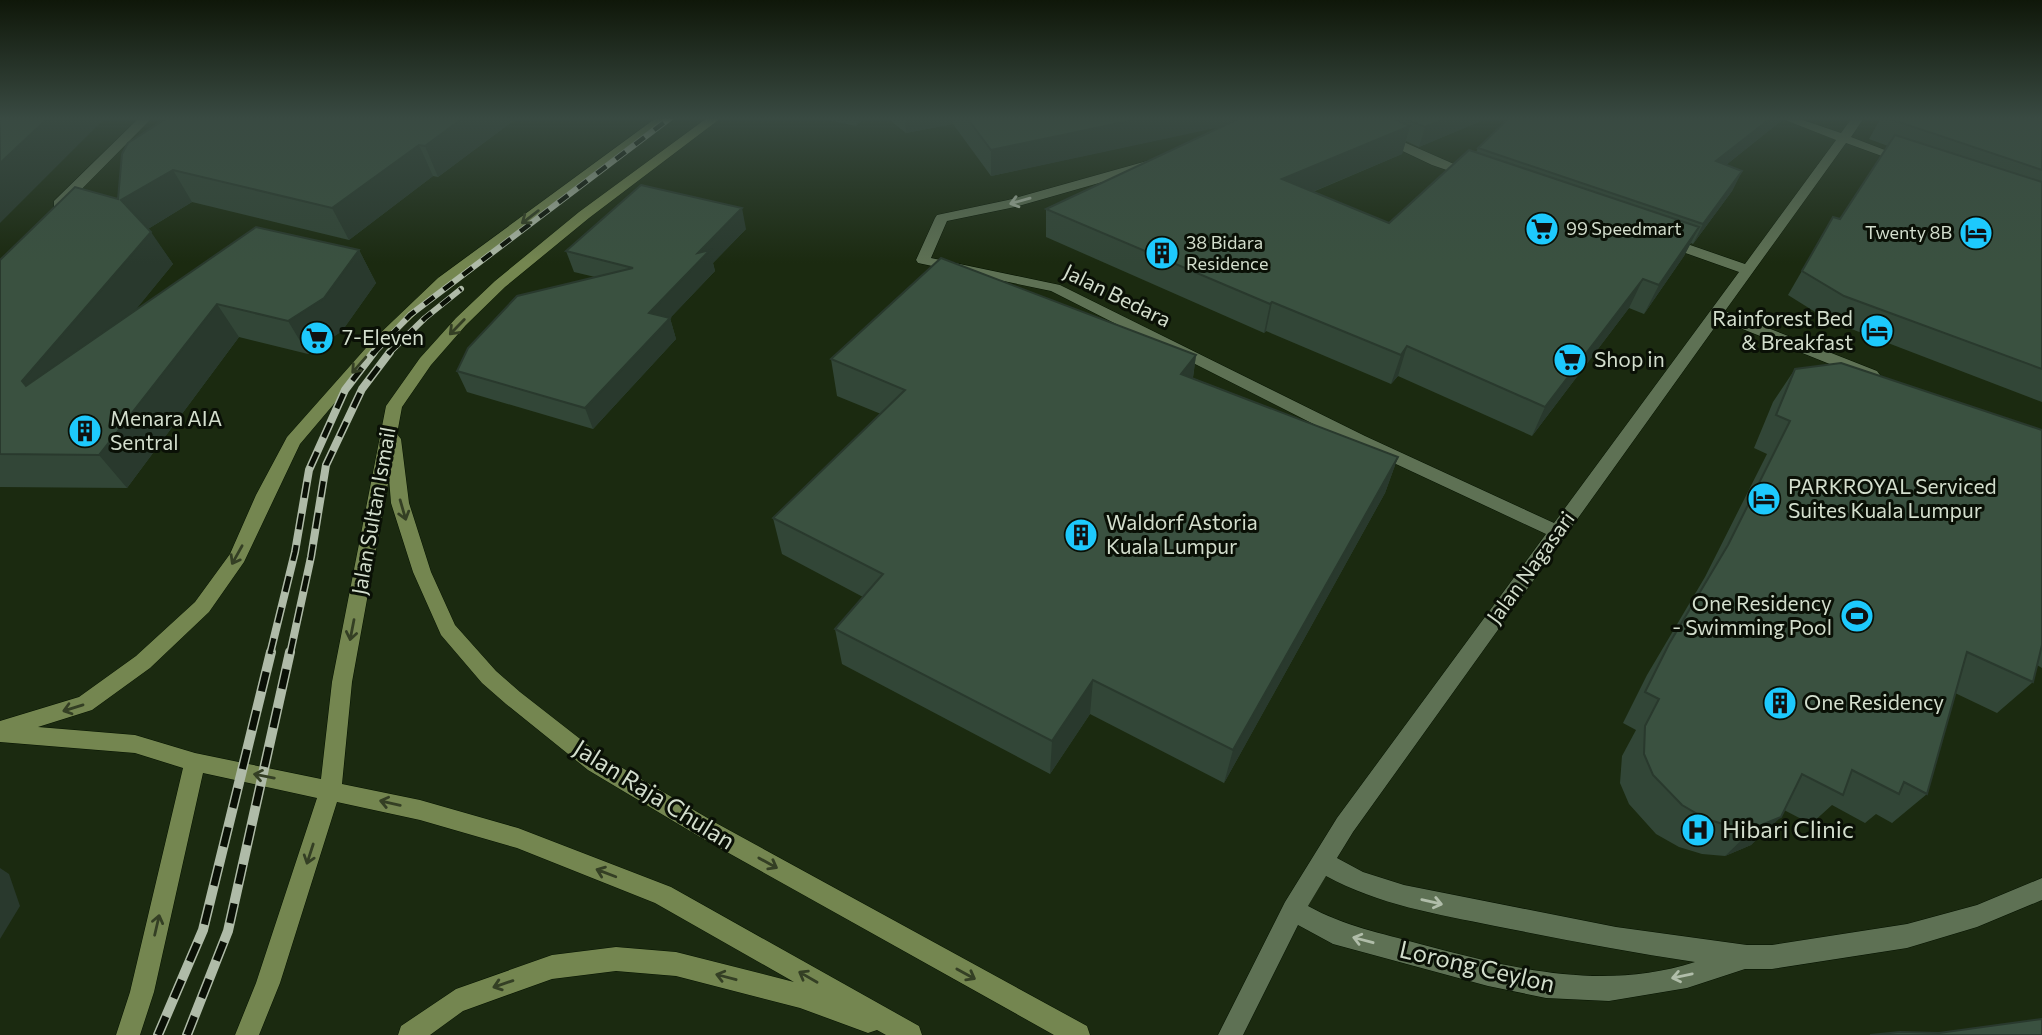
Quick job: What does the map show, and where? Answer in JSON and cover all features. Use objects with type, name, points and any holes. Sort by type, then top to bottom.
[{"type":"main road","points":[[0,732],[85,704],[143,662],[202,607],[238,557],[265,495],[293,441],[378,343],[443,281],[599,166]]},
{"type":"main road","name":"Jalan Sultan Ismail","points":[[247,1035],[268,983],[331,789],[342,682],[394,406],[418,368],[503,278],[651,166]]},
{"type":"main road","name":"Jalan Raja Chulan","points":[[390,418],[400,503],[422,572],[448,630],[505,691],[596,763],[708,830],[1078,1035]]},
{"type":"main road","points":[[0,732],[135,744],[195,762],[420,810],[518,838],[663,895],[908,1035]]},
{"type":"main road","points":[[128,1035],[142,992],[195,762]]},
{"type":"main road","points":[[410,1035],[456,1000],[552,967],[616,959],[676,964],[800,996],[908,1035]]},
{"type":"street","points":[[49,214],[97,166]]},
{"type":"street","name":"Jalan Bedara","points":[[1138,166],[1010,204],[942,218],[923,260],[1055,288],[1359,440],[1558,531]]},
{"type":"street","points":[[1448,166],[1488,180]]},
{"type":"street","name":"Jalan Nagasari","points":[[1230,1035],[1293,910],[1345,825],[1823,166]]},
{"type":"street","points":[[1657,239],[1748,270]]},
{"type":"street","points":[[1716,313],[1889,381]]},
{"type":"street","name":"Lorong Ceylon","points":[[1323,862],[1358,881],[1404,896],[1453,907],[1616,939],[1747,957],[1772,957],[1908,936],[1977,916],[2042,889]]},
{"type":"street","name":"Lorong Ceylon","points":[[1293,910],[1333,932],[1488,974],[1546,986],[1609,989],[1687,976],[1747,957]]},
{"type":"building","points":[[121,166],[390,166],[332,208],[173,170],[121,200],[151,232],[22,381],[26,386],[256,227],[359,250],[324,298],[288,321],[217,304],[99,455],[0,454],[0,260],[75,187],[118,199]]},
{"type":"building","points":[[1137,166],[1313,166],[1282,179],[1389,223],[1451,166],[1518,166],[1699,227],[1659,285],[1643,279],[1545,407],[1407,346],[1401,355],[1272,302],[1270,304],[1046,209]]},
{"type":"building","points":[[1532,166],[1730,166],[1742,171],[1703,224]]},
{"type":"building","points":[[1875,166],[1993,166],[2042,182],[2042,369],[1844,296],[1802,271],[1833,217],[1840,219]]},
{"type":"building","points":[[641,185],[742,208],[698,253],[710,250],[649,313],[670,318],[585,408],[457,371],[468,348],[517,296],[633,268],[566,251]]},
{"type":"building","name":"Waldorf Astoria Kuala Lumpur","points":[[941,258],[1196,355],[1181,374],[1398,457],[1233,750],[1093,680],[1052,741],[835,629],[883,574],[773,518],[905,390],[831,359]]},
{"type":"building","points":[[1841,363],[2042,430],[2042,645],[2033,682],[1967,652],[1927,794],[1904,782],[1899,794],[1852,770],[1843,795],[1802,774],[1781,817],[1754,828],[1730,826],[1706,819],[1682,805],[1653,775],[1644,754],[1645,726],[1659,699],[1645,692],[1669,644],[1728,545],[1790,421],[1776,415],[1795,369]]},
{"type":"building","points":[[2042,1019],[2042,1035],[1870,1035],[1900,1032],[1939,1033]]},
{"type":"railway","points":[[373,354],[410,315],[606,166]]},
{"type":"railway","points":[[390,352],[425,318],[461,289]]},
{"type":"railway","points":[[270,654],[295,552],[309,470],[345,390],[374,352]]},
{"type":"railway","points":[[290,654],[311,557],[326,465],[362,389],[390,352]]},
{"type":"railway","points":[[158,1035],[203,930],[271,652]]},
{"type":"railway","points":[[187,1035],[228,931],[290,652]]},
{"type":"place","name":"99 Speedmart","points":[[1542,229]]},
{"type":"place","name":"Twenty 8B","points":[[1976,233]]},
{"type":"place","name":"38 Bidara Residence","points":[[1162,253]]},
{"type":"place","name":"Rainforest Bed & Breakfast","points":[[1877,331]]},
{"type":"place","name":"7-Eleven","points":[[317,338]]},
{"type":"place","name":"Shop in","points":[[1570,360]]},
{"type":"place","name":"Menara AIA Sentral","points":[[85,431]]},
{"type":"place","name":"PARKROYAL Serviced Suites Kuala Lumpur","points":[[1764,499]]},
{"type":"place","name":"Waldorf Astoria Kuala Lumpur","points":[[1081,535]]},
{"type":"place","name":"One Residency - Swimming Pool","points":[[1857,616]]},
{"type":"place","name":"One Residency","points":[[1780,703]]},
{"type":"place","name":"Hibari Clinic","points":[[1698,830]]}]
